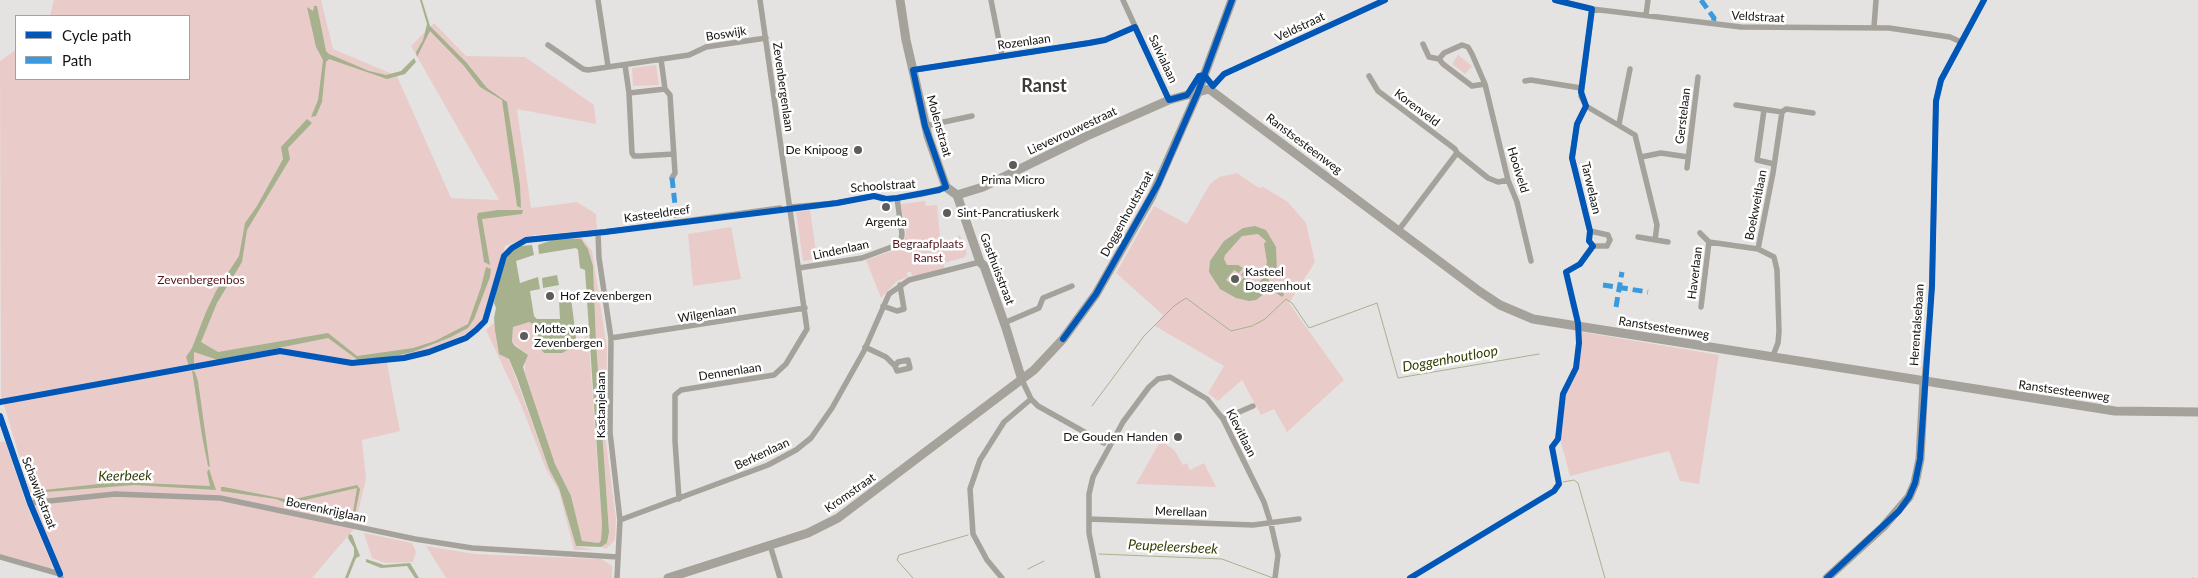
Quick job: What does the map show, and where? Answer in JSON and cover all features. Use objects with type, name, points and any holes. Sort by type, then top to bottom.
[{"type":"street","points":[[598,0],[608,66]]},
{"type":"street","name":"Zevenbergenlaan","points":[[760,0],[790,207]]},
{"type":"street","name":"Molenstraat","points":[[900,0],[925,126],[946,187]]},
{"type":"street","points":[[991,0],[1002,56]]},
{"type":"street","name":"Salvialaan","points":[[1123,0],[1169,100]]},
{"type":"street","name":"Doggenhoutstraat","points":[[1022,380],[1031,374],[1058,345],[1096,294],[1158,184],[1198,92],[1232,0]]},
{"type":"street","name":"Veldstraat","points":[[1224,74],[1385,0]]},
{"type":"street","name":"Veldstraat","points":[[1555,0],[1592,9],[1763,29],[1874,27],[1950,37],[1961,42]]},
{"type":"street","points":[[1646,15],[1648,0]]},
{"type":"street","points":[[1874,27],[1876,0]]},
{"type":"street","name":"Herentalsebaan","points":[[1827,578],[1883,528],[1909,497],[1915,483],[1920,459],[1932,286],[1936,101],[1941,80],[1984,0]]},
{"type":"street","points":[[1592,9],[1581,96],[1586,106],[1635,135],[1658,225],[1655,240]]},
{"type":"street","name":"Rozenlaan","points":[[913,70],[1105,40],[1136,27]]},
{"type":"street","name":"Boswijk","points":[[548,45],[583,69],[588,70],[689,55],[706,46],[766,38]]},
{"type":"street","points":[[1423,44],[1429,57],[1439,59],[1472,86],[1485,84]]},
{"type":"street","name":"Hooiveld","points":[[1439,59],[1444,53],[1462,45],[1468,47],[1485,84],[1508,180],[1517,202],[1531,261]]},
{"type":"street","points":[[661,59],[665,89],[670,95],[675,173],[672,178]]},
{"type":"street","points":[[625,65],[629,93],[632,152],[634,156],[674,154]]},
{"type":"street","points":[[1619,124],[1630,69]]},
{"type":"street","name":"Korenveld","points":[[1368,76],[1378,91],[1455,149],[1457,153],[1493,182],[1508,180]]},
{"type":"street","name":"Gerstelaan","points":[[1687,168],[1698,77]]},
{"type":"street","points":[[1525,82],[1531,80],[1581,88]]},
{"type":"street","name":"Ranstsesteenweg","points":[[1198,92],[1211,87],[1398,231],[1490,299],[1533,319],[2115,411],[2198,412]]},
{"type":"street","points":[[629,93],[665,89]]},
{"type":"street","name":"Lievevrouwestraat","points":[[957,195],[983,187],[1087,136],[1169,100],[1198,92]]},
{"type":"street","points":[[1180,97],[1190,111]]},
{"type":"street","points":[[1736,105],[1782,112],[1786,109],[1813,112]]},
{"type":"street","name":"Tarwelaan","points":[[1586,106],[1577,124],[1572,158],[1590,231]]},
{"type":"street","name":"Boekweitlaan","points":[[1764,110],[1757,160],[1774,164]]},
{"type":"street","name":"Boekweitlaan","points":[[1758,249],[1782,112]]},
{"type":"street","name":"Molenstraat","points":[[925,126],[972,116]]},
{"type":"street","points":[[1398,231],[1457,153]]},
{"type":"street","name":"Gerstelaan","points":[[1641,157],[1661,154],[1688,157]]},
{"type":"street","points":[[946,187],[957,195]]},
{"type":"street","name":"Schoolstraat","points":[[790,207],[837,203],[874,196],[886,199],[897,198],[922,194],[946,187]]},
{"type":"street","name":"Gasthuisstraat","points":[[957,195],[980,262],[984,266],[1022,380]]},
{"type":"street","name":"Lindenlaan","points":[[799,268],[862,258],[897,245],[901,240],[902,234],[897,198]]},
{"type":"street","name":"Dennenlaan","points":[[679,498],[674,441],[675,396],[681,390],[774,374],[786,364],[805,334],[807,324],[790,207]]},
{"type":"street","name":"Kasteeldreef","points":[[526,240],[598,233],[780,208]]},
{"type":"street","name":"Kastanjelaan","points":[[598,233],[601,274],[611,338],[610,432],[620,520],[618,578]]},
{"type":"street","points":[[1700,233],[1709,242],[1758,249],[1774,257],[1777,262],[1778,343],[1775,358]]},
{"type":"street","points":[[1638,237],[1668,242]]},
{"type":"street","name":"Haverlaan","points":[[1701,307],[1709,242]]},
{"type":"street","name":"Berkenlaan","points":[[620,520],[782,458],[811,438],[832,408],[865,347],[889,294],[909,280],[980,262]]},
{"type":"street","points":[[883,306],[897,311],[904,309],[900,285]]},
{"type":"street","name":"Gasthuisstraat","points":[[1004,323],[1039,308],[1043,298],[1072,286]]},
{"type":"street","name":"Wilgenlaan","points":[[611,338],[805,308]]},
{"type":"street","points":[[865,347],[886,357],[895,366]]},
{"type":"street","name":"Kievitlaan","points":[[1098,578],[1089,533],[1090,486],[1107,445],[1123,422],[1158,379],[1170,377],[1214,404],[1224,419],[1272,524],[1278,556],[1275,578]]},
{"type":"street","points":[[1022,380],[1031,399],[1041,408],[1107,445]]},
{"type":"street","name":"Kromstraat","points":[[668,578],[808,533],[852,509],[1022,380]]},
{"type":"street","points":[[1002,578],[987,560],[973,534],[970,489],[980,460],[1004,422],[1031,399]]},
{"type":"street","points":[[1224,419],[1253,406]]},
{"type":"street","name":"Schawijkstraat","points":[[0,416],[30,503],[60,576]]},
{"type":"street","name":"Boerenkrijglaan","points":[[30,503],[114,494],[220,498],[415,539],[472,548],[618,557]]},
{"type":"street","name":"Merellaan","points":[[1089,519],[1253,525],[1272,524]]},
{"type":"street","points":[[1272,524],[1299,519]]},
{"type":"street","points":[[770,545],[780,578]]},
{"type":"street","points":[[0,558],[60,576]]},
{"type":"green space","name":"Zevenbergenbos","points":[[54,0],[321,0],[333,49],[397,76],[451,198],[499,200],[411,46],[434,23],[466,56],[525,57],[594,105],[596,124],[517,109],[531,208],[577,202],[596,214],[597,230],[535,235],[505,246],[487,317],[464,335],[425,351],[386,358],[400,431],[362,440],[366,479],[354,529],[312,578],[62,578],[33,502],[1,395],[0,61],[15,51],[15,80],[190,80],[190,15],[50,15]]},
{"type":"green space","points":[[1458,55],[1472,66],[1465,74],[1452,64]]},
{"type":"green space","points":[[656,65],[659,85],[633,86],[632,68]]},
{"type":"green space","points":[[1237,173],[1259,188],[1263,187],[1288,202],[1306,223],[1315,262],[1289,303],[1344,380],[1287,432],[1274,409],[1261,415],[1242,380],[1218,401],[1208,393],[1224,366],[1155,326],[1163,315],[1116,273],[1154,206],[1187,224],[1210,184],[1219,177]]},
{"type":"green space","name":"Begraafplaats Ranst","points":[[925,201],[926,206],[937,205],[940,236],[947,241],[952,241],[960,235],[967,253],[965,257],[944,263],[944,269],[912,276],[911,272],[907,272],[908,277],[897,281],[881,298],[866,260],[897,249],[903,243],[906,234],[901,204]]},
{"type":"green space","points":[[810,210],[817,259],[803,261],[796,212]]},
{"type":"green space","points":[[731,227],[741,279],[693,286],[688,234]]},
{"type":"green space","points":[[581,236],[592,251],[607,348],[606,442],[616,519],[615,540],[606,549],[601,547],[607,543],[609,532],[596,342],[593,266],[585,244],[574,238]]},
{"type":"green space","points":[[495,322],[498,343],[510,362],[549,469],[559,488],[576,546],[595,550],[574,550],[559,491],[546,469],[521,405],[486,330]]},
{"type":"green space","points":[[531,322],[538,331],[538,348],[544,353],[576,347],[588,333],[602,525],[599,543],[582,541],[571,496],[555,464],[525,374],[525,353],[512,342],[513,327]]},
{"type":"green space","points":[[1582,332],[1719,355],[1699,484],[1680,481],[1669,451],[1570,476],[1560,439],[1566,395],[1578,369]]},
{"type":"green space","points":[[1161,440],[1175,451],[1183,465],[1187,463],[1190,470],[1204,463],[1216,487],[1136,484]]},
{"type":"green space","points":[[5,441],[26,503],[53,567],[49,569],[0,556],[0,442]]},
{"type":"green space","points":[[364,533],[412,543],[416,552],[413,562],[385,563],[372,558]]},
{"type":"green space","points":[[426,546],[475,554],[602,559],[612,566],[612,578],[446,578]]},
{"type":"shaded area","points":[[420,0],[422,0],[430,26],[466,62],[487,88],[507,102],[520,185],[521,208],[517,206],[502,100],[480,87],[464,66],[430,31],[417,57],[416,52],[423,40],[427,24]]},
{"type":"shaded area","points":[[314,6],[317,6],[326,51],[329,54],[369,71],[386,75],[401,71],[414,58],[416,62],[405,74],[387,79],[329,59],[326,62],[322,102],[316,116],[311,117],[318,100],[323,60],[316,47],[307,7],[313,11]]},
{"type":"shaded area","points":[[307,119],[312,123],[288,148],[290,159],[247,230],[242,262],[217,303],[201,342],[218,352],[328,333],[357,356],[413,348],[435,341],[468,324],[486,267],[491,269],[490,277],[474,319],[468,328],[451,337],[413,352],[386,358],[358,360],[328,338],[218,360],[194,352],[194,365],[189,366],[186,357],[192,348],[206,312],[216,291],[239,256],[245,223],[257,206],[283,159],[281,147]]},
{"type":"shaded area","points":[[498,210],[523,210],[522,214],[482,219],[490,265],[484,262],[477,217],[478,213]]},
{"type":"shaded area","points":[[1255,226],[1266,230],[1276,247],[1277,273],[1268,278],[1269,281],[1282,290],[1284,295],[1282,297],[1270,289],[1256,300],[1249,301],[1236,298],[1220,289],[1209,272],[1210,261],[1224,241],[1243,228]],"holes":[[[1258,234],[1266,241],[1264,244],[1267,262],[1263,278],[1258,284],[1251,286],[1245,270],[1241,275],[1244,277],[1236,287],[1226,280],[1234,270],[1239,273],[1243,268],[1238,265],[1227,265],[1224,259],[1225,255],[1242,236]]]},
{"type":"shaded area","points":[[558,238],[581,239],[588,249],[593,266],[596,342],[609,532],[607,543],[601,547],[576,546],[559,488],[549,469],[517,378],[509,359],[499,354],[495,330],[494,318],[496,308],[494,303],[502,261],[510,251],[521,246],[532,245],[534,255],[516,261],[520,283],[538,277],[540,289],[530,291],[534,316],[537,319],[560,319],[559,300],[571,298],[577,345],[562,353],[544,353],[537,345],[538,331],[529,322],[513,327],[512,342],[528,355],[523,367],[525,374],[555,464],[571,496],[582,541],[599,543],[602,525],[585,270],[580,268],[578,250],[576,248],[539,254],[538,245]]},
{"type":"shaded area","points":[[557,275],[559,285],[543,288],[542,278]]},
{"type":"shaded area","points":[[192,370],[195,372],[198,381],[210,467],[208,466],[202,436]]},
{"type":"shaded area","points":[[209,469],[216,490],[134,485],[34,493],[34,491],[118,482],[210,486],[207,472]]},
{"type":"shaded area","points":[[357,485],[360,489],[354,519],[352,518],[357,488],[288,504],[276,499],[221,491],[221,487],[224,487],[290,500]]},
{"type":"shaded area","points":[[349,534],[352,535],[360,556],[356,558],[348,578],[345,578],[354,555],[354,548],[348,538]]},
{"type":"shaded area","points":[[366,559],[384,565],[410,563],[419,578],[415,578],[407,566],[381,568],[366,562]]},
{"type":"waterway","name":"Doggenhoutloop","points":[[1092,406],[1144,336],[1174,306],[1186,298],[1231,331],[1252,326],[1265,319],[1286,299],[1292,303],[1309,328],[1377,303],[1398,378],[1539,354]]},
{"type":"waterway","points":[[1563,482],[1574,480],[1578,483],[1605,578]]},
{"type":"waterway","name":"Peupeleersbeek","points":[[913,578],[897,560],[899,555],[968,535]]},
{"type":"waterway","name":"Peupeleersbeek","points":[[1099,554],[1222,559],[1273,578]]},
{"type":"waterway","name":"Peupeleersbeek","points":[[1028,569],[1044,561]]},
{"type":"marked path","points":[[1701,0],[1714,18],[1713,24]]},
{"type":"marked path","points":[[672,178],[677,222]]},
{"type":"marked path","points":[[1616,307],[1622,272]]},
{"type":"marked path","points":[[1603,285],[1648,292]]},
{"type":"cycle path","points":[[1063,339],[1096,294],[1158,184],[1198,92],[1232,0]]},
{"type":"cycle path","points":[[1204,75],[1213,86],[1224,74],[1385,0]]},
{"type":"cycle path","points":[[1410,578],[1554,491],[1559,484],[1552,447],[1558,439],[1563,394],[1576,368],[1579,343],[1578,323],[1566,272],[1580,264],[1593,246],[1589,241],[1590,231],[1572,158],[1577,124],[1586,106],[1581,92],[1592,9],[1555,0]]},
{"type":"cycle path","points":[[1827,578],[1899,511],[1909,497],[1915,483],[1920,459],[1932,286],[1936,101],[1941,80],[1984,0]]},
{"type":"cycle path","points":[[0,402],[280,351],[352,363],[404,358],[429,352],[466,338],[476,330],[485,321],[504,256],[512,248],[526,240],[837,203],[874,196],[886,199],[897,198],[939,190],[946,187],[925,126],[913,70],[1105,40],[1135,27],[1169,100],[1187,95],[1199,76],[1204,75]]},
{"type":"cycle path","points":[[0,416],[30,503],[60,574]]},
{"type":"place","name":"De Knipoog","points":[[858,150]]},
{"type":"place","name":"Prima Micro","points":[[1013,165]]},
{"type":"place","name":"Argenta","points":[[886,207]]},
{"type":"place","name":"Sint-Pancratiuskerk","points":[[947,213]]},
{"type":"place","name":"Kasteel Doggenhout","points":[[1235,279]]},
{"type":"place","name":"Hof Zevenbergen","points":[[550,296]]},
{"type":"place","name":"Motte van Zevenbergen","points":[[524,336]]},
{"type":"place","name":"De Gouden Handen","points":[[1178,437]]},
{"type":"district","name":"Ranst","points":[[1044,86]]},
{"type":"water label","name":"Keerbeek","points":[[125,476]]}]
